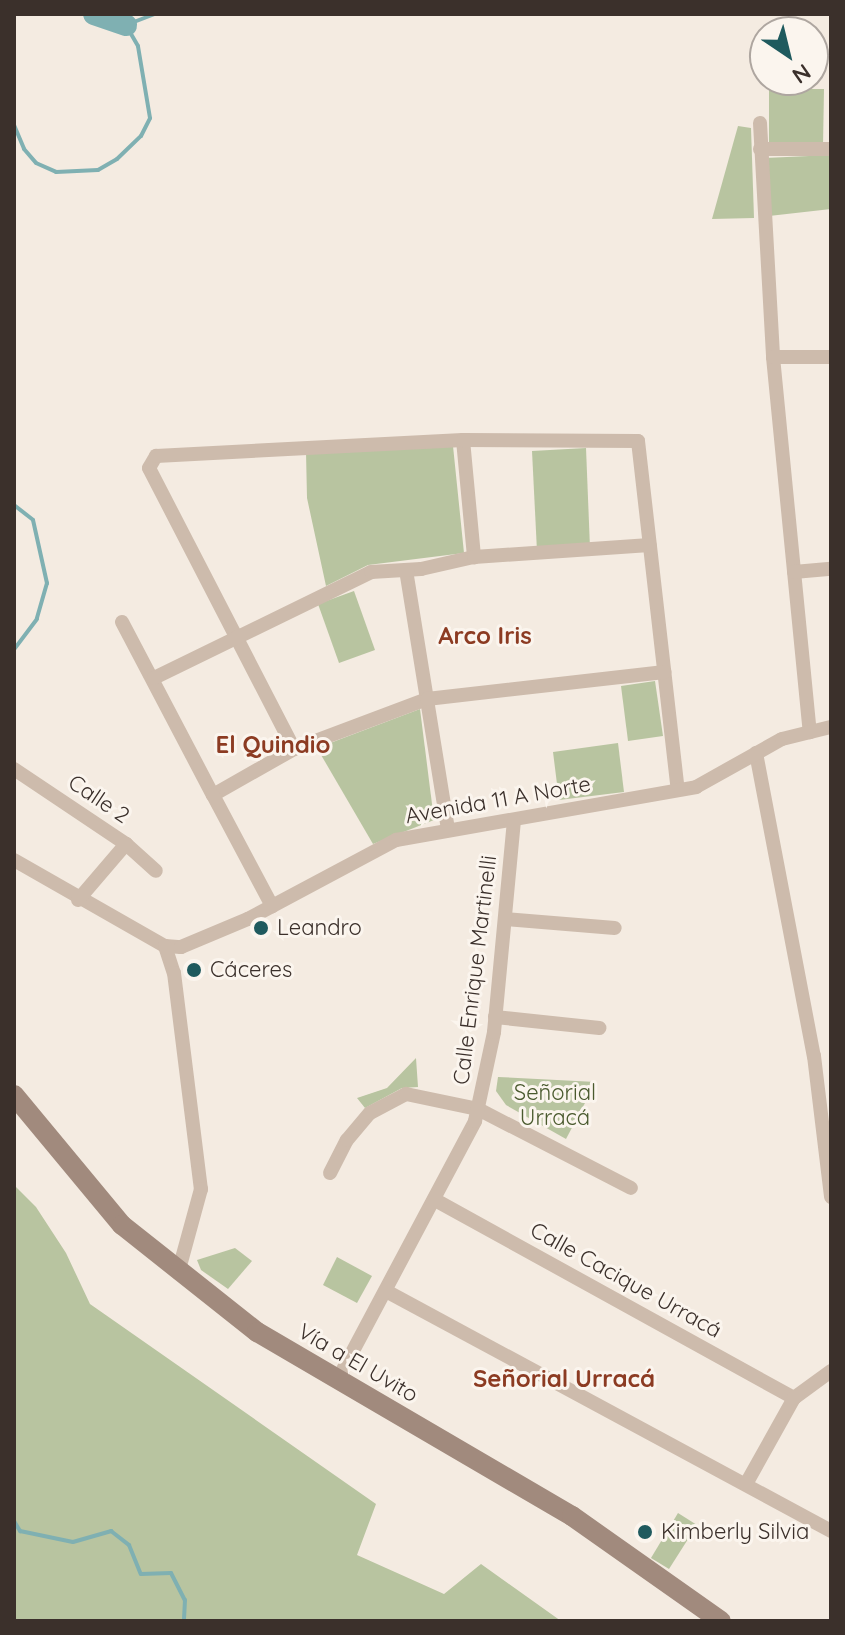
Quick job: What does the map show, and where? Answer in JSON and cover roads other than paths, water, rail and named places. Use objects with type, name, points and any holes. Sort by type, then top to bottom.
[{"type":"street","points":[[760,123],[773,357],[810,732]]},
{"type":"street","points":[[760,149],[831,149]]},
{"type":"street","points":[[773,357],[831,357]]},
{"type":"street","points":[[463,440],[474,557]]},
{"type":"street","points":[[294,749],[149,468],[156,456],[463,440],[638,441],[678,790]]},
{"type":"street","points":[[154,678],[234,634],[371,572],[406,570],[474,557],[650,545]]},
{"type":"street","points":[[794,572],[831,569]]},
{"type":"street","points":[[406,570],[448,830]]},
{"type":"street","points":[[122,622],[272,906]]},
{"type":"street","points":[[213,795],[294,749],[427,699],[664,672]]},
{"type":"street","name":"Avenida 11 A Norte","points":[[165,946],[205,939],[396,840],[696,787],[756,753],[831,727]]},
{"type":"street","points":[[756,753],[814,1056],[831,1197]]},
{"type":"street","name":"Calle 2","points":[[14,769],[126,844],[156,871]]},
{"type":"street","name":"Calle Enrique Martinelli","points":[[338,1379],[467,1145],[478,1109],[495,1017],[514,820]]},
{"type":"street","points":[[78,900],[126,844]]},
{"type":"street","points":[[14,860],[78,900],[165,946],[174,973],[201,1189],[178,1273]]},
{"type":"street","points":[[505,919],[615,928]]},
{"type":"street","points":[[495,1017],[599,1028]]},
{"type":"street","points":[[330,1173],[347,1140],[388,1102],[406,1094],[478,1109],[631,1188]]},
{"type":"street","name":"Vía a El Uvito","points":[[14,1095],[109,1211],[178,1273],[257,1332],[582,1522],[721,1621]]},
{"type":"street","name":"Calle Cacique Urracá","points":[[437,1201],[794,1398]]},
{"type":"street","points":[[386,1291],[831,1531]]},
{"type":"street","points":[[746,1484],[794,1398],[831,1371]]},
{"type":"waterway","points":[[94,14],[126,25]]},
{"type":"waterway","points":[[14,125],[24,149],[36,163],[56,172],[98,170],[117,159],[141,136],[150,118],[138,46],[126,25],[154,14]]},
{"type":"waterway","points":[[14,505],[33,520],[47,583],[37,619],[14,650]]},
{"type":"waterway","points":[[14,1521],[20,1531],[73,1542],[111,1531],[129,1545],[141,1574],[171,1573],[185,1600],[184,1621]]},
{"type":"place","name":"Leandro","points":[[261,928]]},
{"type":"place","name":"Cáceres","points":[[194,970]]},
{"type":"place","name":"Kimberly Silvia","points":[[645,1532]]},
{"type":"district","name":"Arco Iris","points":[[485,636]]},
{"type":"district","name":"El Quindio","points":[[273,745]]},
{"type":"district","name":"Señorial Urracá","points":[[564,1379]]}]
